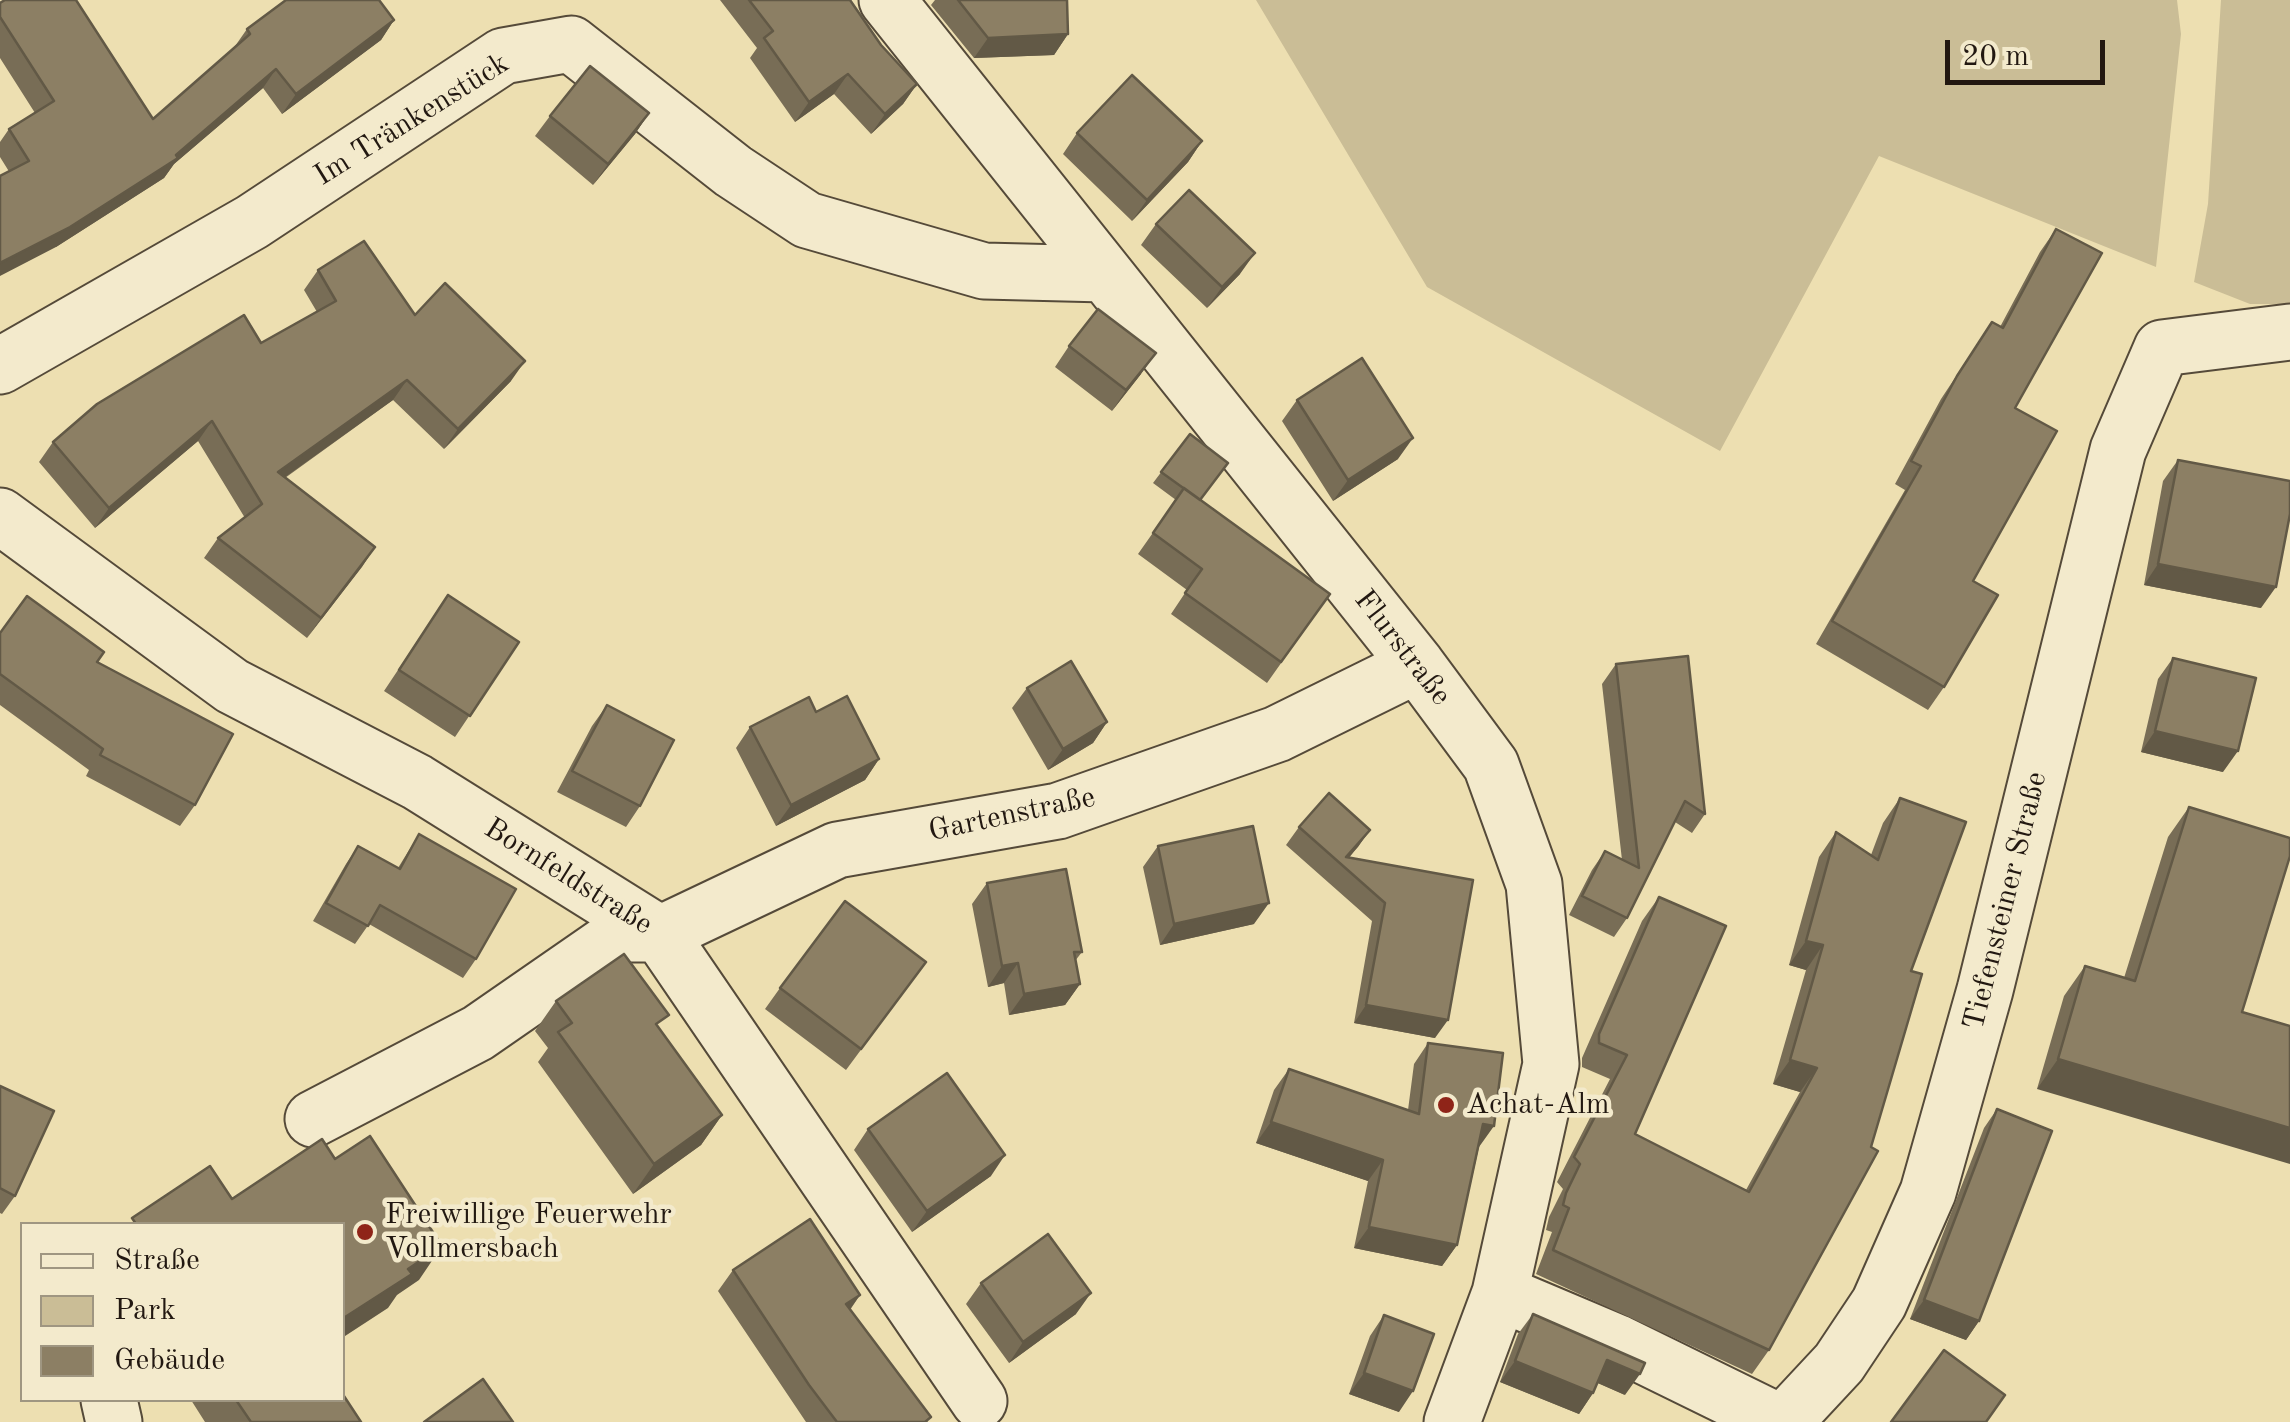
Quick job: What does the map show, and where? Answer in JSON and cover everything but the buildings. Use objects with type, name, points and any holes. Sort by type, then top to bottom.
[{"type":"street","name":"Flurstraße","points":[[887,0],[1417,665],[1491,765],[1534,884],[1551,1064],[1500,1293],[1452,1422]]},
{"type":"street","name":"Im Tränkenstück","points":[[0,366],[252,222],[503,56],[572,44],[733,170],[807,220],[984,271],[1105,274]]},
{"type":"street","name":"Tiefensteiner Straße","points":[[1782,1422],[1839,1364],[1880,1304],[1928,1192],[1985,990],[2118,450],[2162,348],[2290,332]]},
{"type":"street","name":"Bornfeldstraße","points":[[0,516],[232,686],[417,782],[660,934],[980,1401]]},
{"type":"street","name":"Gartenstraße","points":[[313,1119],[478,1033],[621,934],[660,934],[836,850],[1058,811],[1276,734],[1417,665]]},
{"type":"street","points":[[1500,1293],[1616,1342],[1782,1422]]},
{"type":"green space","points":[[1256,0],[2177,0],[2181,34],[2156,267],[1879,156],[1720,451],[1427,287]]},
{"type":"green space","points":[[2221,0],[2290,0],[2290,304],[2250,304],[2194,282],[2208,204]]},
{"type":"place","name":"Achat-Alm","points":[[1446,1105]]},
{"type":"place","name":"Freiwillige Feuerwehr Vollmersbach","points":[[365,1232]]}]
